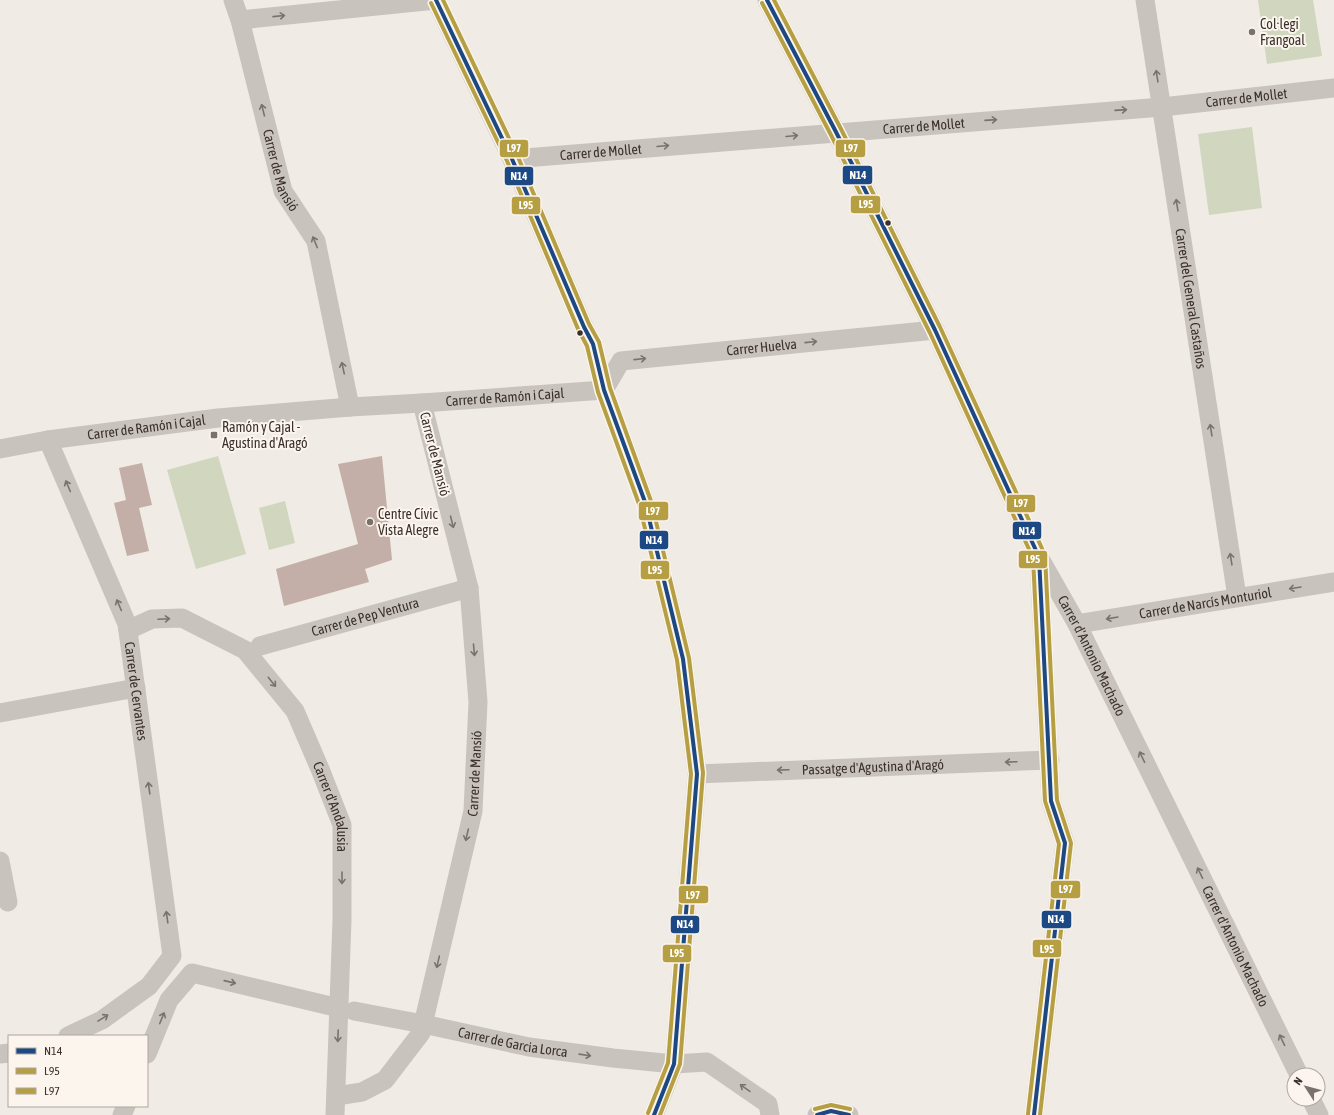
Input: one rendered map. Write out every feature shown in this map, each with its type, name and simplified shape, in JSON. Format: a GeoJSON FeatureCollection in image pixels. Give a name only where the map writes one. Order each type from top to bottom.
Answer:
{"type":"FeatureCollection","features":[{"type":"Feature","properties":{"kind":"street","name":"Carrer de Mansió"},"geometry":{"type":"LineString","coordinates":[[233,0],[240,20],[283,191],[316,241],[350,407]]}},
{"type":"Feature","properties":{"kind":"street"},"geometry":{"type":"LineString","coordinates":[[240,20],[436,0],[512,159],[593,344],[604,390],[645,502],[683,659],[697,774],[674,1064],[654,1115]]}},
{"type":"Feature","properties":{"kind":"street","name":"Carrer d'Antonio Machado"},"geometry":{"type":"LineString","coordinates":[[767,0],[836,132],[935,330],[1039,557],[1077,624],[1295,1067]]}},
{"type":"Feature","properties":{"kind":"street","name":"Carrer del General Castaños"},"geometry":{"type":"LineString","coordinates":[[1145,0],[1237,597]]}},
{"type":"Feature","properties":{"kind":"street","name":"Carrer de Mollet"},"geometry":{"type":"LineString","coordinates":[[512,159],[1162,106],[1334,88]]}},
{"type":"Feature","properties":{"kind":"street","name":"Carrer Huelva"},"geometry":{"type":"LineString","coordinates":[[604,390],[620,361],[935,330]]}},
{"type":"Feature","properties":{"kind":"street","name":"Carrer de Ramón i Cajal"},"geometry":{"type":"LineString","coordinates":[[0,449],[48,440],[218,418],[350,407],[604,390]]}},
{"type":"Feature","properties":{"kind":"street","name":"Carrer de Mansió"},"geometry":{"type":"LineString","coordinates":[[336,1096],[362,1092],[385,1080],[421,1033],[472,811],[478,702],[469,588],[422,403]]}},
{"type":"Feature","properties":{"kind":"street","name":"Carrer de Cervantes"},"geometry":{"type":"LineString","coordinates":[[48,440],[127,624],[172,956],[149,986],[102,1020],[70,1035]]}},
{"type":"Feature","properties":{"kind":"street"},"geometry":{"type":"LineString","coordinates":[[1034,1115],[1065,844],[1051,801],[1039,557]]}},
{"type":"Feature","properties":{"kind":"street","name":"Carrer de Narcís Monturiol"},"geometry":{"type":"LineString","coordinates":[[1077,624],[1334,582]]}},
{"type":"Feature","properties":{"kind":"street","name":"Carrer de Pep Ventura"},"geometry":{"type":"LineString","coordinates":[[260,646],[469,588]]}},
{"type":"Feature","properties":{"kind":"street","name":"Carrer d'Andalusia"},"geometry":{"type":"LineString","coordinates":[[128,630],[152,619],[182,618],[246,650],[295,711],[320,769],[342,825],[342,920],[346,1010],[335,1115]]}},
{"type":"Feature","properties":{"kind":"street"},"geometry":{"type":"LineString","coordinates":[[0,713],[136,688]]}},
{"type":"Feature","properties":{"kind":"street","name":"Passatge d'Agustina d'Aragó"},"geometry":{"type":"LineString","coordinates":[[697,774],[1050,760]]}},
{"type":"Feature","properties":{"kind":"street"},"geometry":{"type":"LineString","coordinates":[[0,861],[8,902]]}},
{"type":"Feature","properties":{"kind":"street","name":"Carrer de Garcia Lorca"},"geometry":{"type":"LineString","coordinates":[[148,1052],[169,1000],[192,973],[346,1010],[423,1024],[529,1047],[674,1064],[708,1062],[768,1104],[770,1115]]}},
{"type":"Feature","properties":{"kind":"street"},"geometry":{"type":"LineString","coordinates":[[817,1115],[831,1111],[849,1115]]}},
{"type":"Feature","properties":{"kind":"green space"},"geometry":{"type":"Polygon","coordinates":[[[1258,0],[1313,0],[1322,56],[1267,64],[1258,0]]]}},
{"type":"Feature","properties":{"kind":"green space"},"geometry":{"type":"Polygon","coordinates":[[[1252,127],[1262,208],[1209,215],[1198,134],[1252,127]]]}},
{"type":"Feature","properties":{"kind":"green space"},"geometry":{"type":"Polygon","coordinates":[[[218,456],[246,554],[196,569],[167,470],[218,456]]]}},
{"type":"Feature","properties":{"kind":"green space"},"geometry":{"type":"Polygon","coordinates":[[[285,501],[295,543],[269,550],[259,508],[285,501]]]}},
{"type":"Feature","properties":{"kind":"building","name":"Centre Cívic Vista Alegre"},"geometry":{"type":"Polygon","coordinates":[[[382,456],[392,560],[365,569],[369,582],[284,606],[276,569],[358,544],[338,464],[382,456]]]}},
{"type":"Feature","properties":{"kind":"building"},"geometry":{"type":"Polygon","coordinates":[[[142,463],[152,505],[139,508],[149,551],[127,556],[114,503],[126,500],[119,468],[142,463]]]}},
{"type":"Feature","properties":{"kind":"transit line","name":"N14"},"geometry":{"type":"LineString","coordinates":[[436,0],[512,159],[584,327],[593,344],[604,390],[645,502],[683,659],[697,774],[674,1064],[654,1115]]}},
{"type":"Feature","properties":{"kind":"transit line","name":"L97"},"geometry":{"type":"LineString","coordinates":[[443,0],[518,157],[589,324],[599,342],[610,388],[651,501],[689,658],[703,773],[680,1064],[660,1115]]}},
{"type":"Feature","properties":{"kind":"transit line","name":"N14"},"geometry":{"type":"LineString","coordinates":[[767,0],[836,132],[935,330],[1039,557],[1051,801],[1065,843],[1034,1115]]}},
{"type":"Feature","properties":{"kind":"transit line","name":"L97"},"geometry":{"type":"LineString","coordinates":[[774,0],[841,129],[940,327],[1045,555],[1057,800],[1071,843],[1040,1115]]}},
{"type":"Feature","properties":{"kind":"transit line","name":"L95"},"geometry":{"type":"LineString","coordinates":[[431,3],[507,161],[578,329],[587,346],[598,392],[639,504],[677,660],[691,774],[668,1063],[648,1113]]}},
{"type":"Feature","properties":{"kind":"transit line","name":"L95"},"geometry":{"type":"LineString","coordinates":[[762,3],[831,135],[930,333],[1033,558],[1045,801],[1059,844],[1028,1114]]}},
{"type":"Feature","properties":{"kind":"transit line","name":"L97"},"geometry":{"type":"LineString","coordinates":[[815,1109],[831,1105],[850,1109]]}},
{"type":"Feature","properties":{"kind":"transit line","name":"N14"},"geometry":{"type":"LineString","coordinates":[[817,1115],[831,1111],[849,1115]]}},
{"type":"Feature","properties":{"kind":"place","name":"Col·legi Frangoal"},"geometry":{"type":"Point","coordinates":[1252,32]}},
{"type":"Feature","properties":{"kind":"place","name":"Ramón y Cajal - Agustina d'Aragó"},"geometry":{"type":"Point","coordinates":[214,435]}},
{"type":"Feature","properties":{"kind":"place","name":"Centre Cívic Vista Alegre"},"geometry":{"type":"Point","coordinates":[370,522]}}]}
